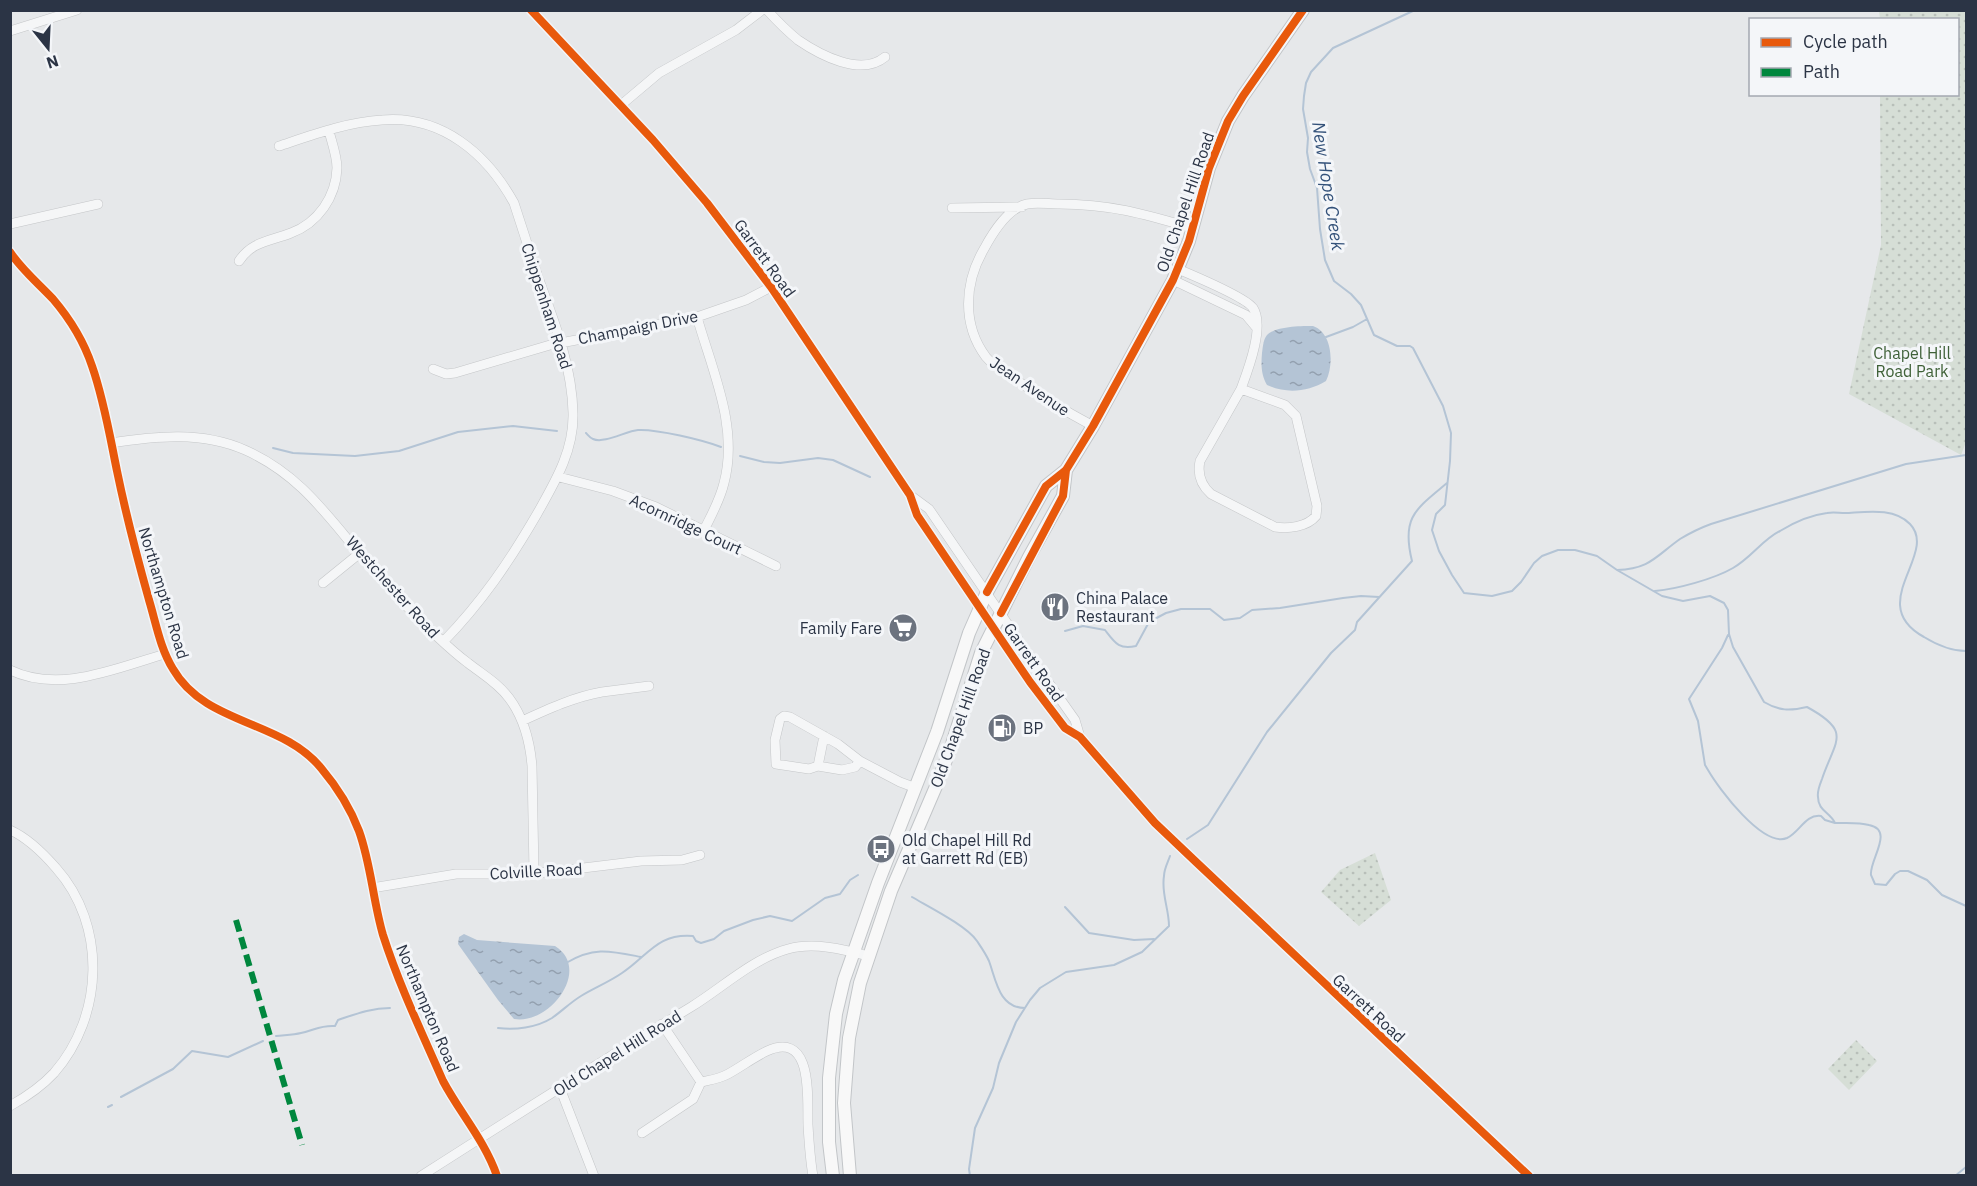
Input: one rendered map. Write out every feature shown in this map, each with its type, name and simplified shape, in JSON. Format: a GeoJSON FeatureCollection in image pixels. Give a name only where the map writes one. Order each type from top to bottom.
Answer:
{"type":"FeatureCollection","features":[{"type":"Feature","properties":{"kind":"main road","name":"Old Chapel Hill Road"},"geometry":{"type":"LineString","coordinates":[[854,952],[878,883],[937,732],[959,661],[987,592],[1046,486],[1066,470],[1093,426],[1176,274],[1209,168],[1228,121],[1303,10]]}},
{"type":"Feature","properties":{"kind":"main road","name":"Old Chapel Hill Road"},"geometry":{"type":"LineString","coordinates":[[868,956],[891,891],[952,744],[981,653],[1063,496],[1066,470]]}},
{"type":"Feature","properties":{"kind":"main road"},"geometry":{"type":"LineString","coordinates":[[833,1176],[828,1112],[832,1045],[836,1014],[854,952]]}},
{"type":"Feature","properties":{"kind":"main road"},"geometry":{"type":"LineString","coordinates":[[850,1176],[844,1109],[846,1061],[858,989],[868,956]]}},
{"type":"Feature","properties":{"kind":"street"},"geometry":{"type":"LineString","coordinates":[[10,31],[77,10]]}},
{"type":"Feature","properties":{"kind":"street","name":"Garrett Road"},"geometry":{"type":"LineString","coordinates":[[531,10],[621,105],[707,202],[771,287],[910,495],[917,515],[994,629],[1065,728],[1080,737],[1178,845],[1529,1176]]}},
{"type":"Feature","properties":{"kind":"street"},"geometry":{"type":"LineString","coordinates":[[621,105],[659,73],[736,30],[762,10]]}},
{"type":"Feature","properties":{"kind":"street"},"geometry":{"type":"LineString","coordinates":[[767,10],[798,40],[828,56],[844,62],[868,65],[885,57]]}},
{"type":"Feature","properties":{"kind":"street","name":"Chippenham Road"},"geometry":{"type":"LineString","coordinates":[[279,146],[365,122],[384,120],[405,120],[449,134],[469,146],[498,177],[514,203],[561,343],[569,379],[573,414],[568,450],[559,477],[523,540],[488,592],[443,642]]}},
{"type":"Feature","properties":{"kind":"street"},"geometry":{"type":"LineString","coordinates":[[239,261],[253,246],[305,227],[319,216],[329,199],[337,169],[329,131]]}},
{"type":"Feature","properties":{"kind":"street"},"geometry":{"type":"LineString","coordinates":[[10,224],[98,204]]}},
{"type":"Feature","properties":{"kind":"street"},"geometry":{"type":"LineString","coordinates":[[952,208],[1022,207],[1025,204],[1090,204],[1141,213],[1192,228]]}},
{"type":"Feature","properties":{"kind":"street","name":"Jean Avenue"},"geometry":{"type":"LineString","coordinates":[[1022,207],[1008,215],[988,242],[976,264],[969,289],[969,315],[973,333],[991,362],[1045,399],[1093,426]]}},
{"type":"Feature","properties":{"kind":"street","name":"Northampton Road"},"geometry":{"type":"LineString","coordinates":[[10,252],[53,299],[79,336],[93,369],[132,539],[165,654],[179,679],[195,695],[219,710],[281,737],[308,754],[337,787],[351,812],[360,836],[377,912],[390,956],[453,1099],[479,1139],[497,1176]]}},
{"type":"Feature","properties":{"kind":"street"},"geometry":{"type":"LineString","coordinates":[[1176,274],[1246,315],[1256,328],[1255,343],[1241,389],[1200,461],[1198,472],[1203,485],[1211,494],[1275,527],[1286,528],[1306,524],[1316,516],[1317,506],[1296,416],[1285,405],[1241,389]]}},
{"type":"Feature","properties":{"kind":"street","name":"Champaign Drive"},"geometry":{"type":"LineString","coordinates":[[433,369],[446,374],[455,373],[561,343],[697,317],[746,300],[771,287]]}},
{"type":"Feature","properties":{"kind":"street"},"geometry":{"type":"LineString","coordinates":[[697,317],[725,413],[729,444],[724,483],[704,530]]}},
{"type":"Feature","properties":{"kind":"street","name":"Westchester Road"},"geometry":{"type":"LineString","coordinates":[[111,443],[157,436],[180,436],[222,443],[247,451],[269,463],[297,482],[318,502],[402,601],[443,642],[499,686],[514,706],[531,750],[534,872]]}},
{"type":"Feature","properties":{"kind":"street","name":"Acornridge Court"},"geometry":{"type":"LineString","coordinates":[[559,477],[632,498],[704,530],[776,566]]}},
{"type":"Feature","properties":{"kind":"street","name":"Garrett Road"},"geometry":{"type":"LineString","coordinates":[[910,495],[929,509],[1075,720],[1080,737]]}},
{"type":"Feature","properties":{"kind":"street"},"geometry":{"type":"LineString","coordinates":[[323,583],[360,553]]}},
{"type":"Feature","properties":{"kind":"street"},"geometry":{"type":"LineString","coordinates":[[10,670],[42,680],[64,681],[165,654]]}},
{"type":"Feature","properties":{"kind":"street"},"geometry":{"type":"LineString","coordinates":[[522,722],[562,703],[602,692],[650,686]]}},
{"type":"Feature","properties":{"kind":"street"},"geometry":{"type":"LineString","coordinates":[[860,761],[851,769],[842,770],[818,766],[810,769],[776,764],[776,730],[780,718],[790,717],[850,752],[860,761],[893,779],[916,788]]}},
{"type":"Feature","properties":{"kind":"street"},"geometry":{"type":"LineString","coordinates":[[818,766],[824,736]]}},
{"type":"Feature","properties":{"kind":"street"},"geometry":{"type":"LineString","coordinates":[[10,830],[38,849],[59,871],[75,894],[89,931],[93,971],[91,996],[85,1020],[70,1052],[53,1074],[24,1098],[10,1106]]}},
{"type":"Feature","properties":{"kind":"street","name":"Colville Road"},"geometry":{"type":"LineString","coordinates":[[372,888],[456,874],[586,868],[641,861],[682,860],[700,855]]}},
{"type":"Feature","properties":{"kind":"street","name":"Old Chapel Hill Road"},"geometry":{"type":"LineString","coordinates":[[421,1176],[693,1006],[760,961],[794,947],[812,946],[868,956]]}},
{"type":"Feature","properties":{"kind":"street"},"geometry":{"type":"LineString","coordinates":[[662,1024],[701,1082]]}},
{"type":"Feature","properties":{"kind":"street"},"geometry":{"type":"LineString","coordinates":[[642,1133],[693,1099],[701,1082],[727,1075],[773,1049],[789,1047],[796,1052],[806,1070],[813,1176]]}},
{"type":"Feature","properties":{"kind":"street"},"geometry":{"type":"LineString","coordinates":[[560,1088],[594,1176]]}},
{"type":"Feature","properties":{"kind":"green space","name":"Chapel Hill Road Park"},"geometry":{"type":"Polygon","coordinates":[[[1879,11],[1966,11],[1966,442],[1961,455],[1849,394],[1881,245],[1880,96],[1959,96],[1959,18],[1880,18],[1879,11]]]}},
{"type":"Feature","properties":{"kind":"green space"},"geometry":{"type":"Polygon","coordinates":[[[1375,853],[1391,900],[1359,926],[1321,892],[1340,870],[1375,853]]]}},
{"type":"Feature","properties":{"kind":"green space"},"geometry":{"type":"Polygon","coordinates":[[[1856,1040],[1877,1061],[1849,1090],[1828,1069],[1856,1040]]]}},
{"type":"Feature","properties":{"kind":"water"},"geometry":{"type":"Polygon","coordinates":[[[1313,326],[1325,335],[1330,350],[1330,367],[1326,381],[1312,388],[1289,391],[1267,385],[1262,361],[1263,344],[1267,335],[1283,328],[1313,326]]]}},
{"type":"Feature","properties":{"kind":"water"},"geometry":{"type":"Polygon","coordinates":[[[464,934],[477,940],[555,946],[565,956],[569,968],[568,981],[562,993],[553,1005],[541,1013],[528,1019],[514,1019],[458,944],[459,937],[464,934]]]}},
{"type":"Feature","properties":{"kind":"waterway","name":"New Hope Creek"},"geometry":{"type":"LineString","coordinates":[[1415,10],[1333,48],[1311,72],[1306,83],[1303,109],[1310,169],[1317,188],[1325,260],[1334,281],[1361,305],[1374,335],[1397,346],[1413,348],[1443,406],[1451,433],[1450,461],[1445,505],[1436,514],[1432,530],[1439,551],[1452,575],[1464,593],[1492,596],[1512,591],[1542,556],[1558,550],[1575,550],[1597,556],[1662,596],[1683,601],[1710,596],[1724,603],[1728,610],[1729,634],[1733,647],[1764,702],[1785,709],[1807,707],[1831,723],[1835,730],[1837,738],[1819,788],[1819,802],[1835,823],[1865,824],[1876,828],[1880,833],[1881,839],[1871,869],[1875,884],[1886,885],[1895,874],[1908,871],[1927,880],[1942,895],[1966,906]]}},
{"type":"Feature","properties":{"kind":"waterway"},"geometry":{"type":"LineString","coordinates":[[1326,337],[1367,319]]}},
{"type":"Feature","properties":{"kind":"waterway"},"geometry":{"type":"LineString","coordinates":[[273,448],[293,453],[355,456],[399,451],[458,432],[513,426],[557,431]]}},
{"type":"Feature","properties":{"kind":"waterway"},"geometry":{"type":"LineString","coordinates":[[586,433],[593,439],[603,440],[638,430],[656,431],[721,447]]}},
{"type":"Feature","properties":{"kind":"waterway"},"geometry":{"type":"LineString","coordinates":[[1617,570],[1645,564],[1680,539],[1711,524],[1906,464],[1966,455]]}},
{"type":"Feature","properties":{"kind":"waterway"},"geometry":{"type":"LineString","coordinates":[[740,456],[780,463],[818,458],[833,460],[870,477]]}},
{"type":"Feature","properties":{"kind":"waterway"},"geometry":{"type":"LineString","coordinates":[[1187,839],[1208,825],[1267,732],[1331,653],[1355,630],[1357,622],[1412,561],[1408,534],[1414,515],[1447,483]]}},
{"type":"Feature","properties":{"kind":"waterway"},"geometry":{"type":"LineString","coordinates":[[1655,591],[1695,583],[1725,572],[1739,564],[1774,535],[1809,517],[1832,513],[1888,513],[1910,524],[1916,536],[1916,550],[1901,595],[1901,610],[1907,624],[1939,645],[1966,651]]}},
{"type":"Feature","properties":{"kind":"waterway"},"geometry":{"type":"LineString","coordinates":[[1065,631],[1083,626],[1105,630],[1118,644],[1130,647],[1136,646],[1149,622],[1166,613],[1181,609],[1210,609],[1224,620],[1240,618],[1252,610],[1361,596],[1379,597]]}},
{"type":"Feature","properties":{"kind":"waterway"},"geometry":{"type":"LineString","coordinates":[[1728,635],[1689,699],[1698,721],[1705,765],[1743,815],[1754,826],[1777,839],[1792,835],[1807,820],[1815,816],[1821,816],[1835,823]]}},
{"type":"Feature","properties":{"kind":"waterway"},"geometry":{"type":"LineString","coordinates":[[970,1176],[975,1128],[993,1088],[999,1063],[1016,1022],[1040,988],[1066,972],[1114,965],[1142,952],[1169,926],[1163,882],[1170,856]]}},
{"type":"Feature","properties":{"kind":"waterway"},"geometry":{"type":"LineString","coordinates":[[498,1028],[525,1028],[552,1018],[581,996],[622,973],[654,947],[670,938],[693,936],[701,943],[753,920],[770,916],[792,921],[825,898],[840,894],[850,880],[858,875]]}},
{"type":"Feature","properties":{"kind":"waterway"},"geometry":{"type":"LineString","coordinates":[[912,897],[947,917],[972,935],[988,958],[1004,998],[1016,1007],[1025,1008]]}},
{"type":"Feature","properties":{"kind":"waterway"},"geometry":{"type":"LineString","coordinates":[[1065,907],[1089,933],[1134,940],[1154,939]]}},
{"type":"Feature","properties":{"kind":"waterway"},"geometry":{"type":"LineString","coordinates":[[566,963],[585,954],[603,951],[641,957]]}},
{"type":"Feature","properties":{"kind":"waterway"},"geometry":{"type":"LineString","coordinates":[[276,1036],[335,1026],[338,1020],[370,1010],[390,1008]]}},
{"type":"Feature","properties":{"kind":"waterway"},"geometry":{"type":"LineString","coordinates":[[121,1097],[173,1069],[192,1051],[228,1057],[263,1041]]}},
{"type":"Feature","properties":{"kind":"waterway"},"geometry":{"type":"LineString","coordinates":[[108,1107],[112,1105]]}},
{"type":"Feature","properties":{"kind":"waterway"},"geometry":{"type":"LineString","coordinates":[[1955,1176],[1966,1167]]}},
{"type":"Feature","properties":{"kind":"marked path"},"geometry":{"type":"LineString","coordinates":[[236,920],[302,1145]]}},
{"type":"Feature","properties":{"kind":"cycle path"},"geometry":{"type":"LineString","coordinates":[[531,10],[653,140],[707,203],[771,287],[910,495],[917,515],[1030,682],[1065,728],[1080,737],[1155,823],[1529,1176]]}},
{"type":"Feature","properties":{"kind":"cycle path"},"geometry":{"type":"LineString","coordinates":[[987,592],[1046,486],[1066,470],[1093,426],[1173,280],[1189,241],[1209,168],[1228,121],[1303,10]]}},
{"type":"Feature","properties":{"kind":"cycle path"},"geometry":{"type":"LineString","coordinates":[[10,252],[53,299],[76,331],[89,357],[103,405],[136,552],[159,635],[173,669],[187,687],[204,701],[286,740],[305,752],[321,768],[343,798],[363,844],[383,935],[403,991],[443,1081],[486,1151],[497,1176]]}},
{"type":"Feature","properties":{"kind":"cycle path"},"geometry":{"type":"LineString","coordinates":[[1001,613],[1063,496],[1066,470]]}},
{"type":"Feature","properties":{"kind":"place","name":"China Palace Restaurant"},"geometry":{"type":"Point","coordinates":[1055,607]}},
{"type":"Feature","properties":{"kind":"place","name":"Family Fare"},"geometry":{"type":"Point","coordinates":[903,628]}},
{"type":"Feature","properties":{"kind":"place","name":"BP"},"geometry":{"type":"Point","coordinates":[1002,728]}},
{"type":"Feature","properties":{"kind":"place","name":"Old Chapel Hill Rd at Garrett Rd (EB)"},"geometry":{"type":"Point","coordinates":[881,849]}}]}
